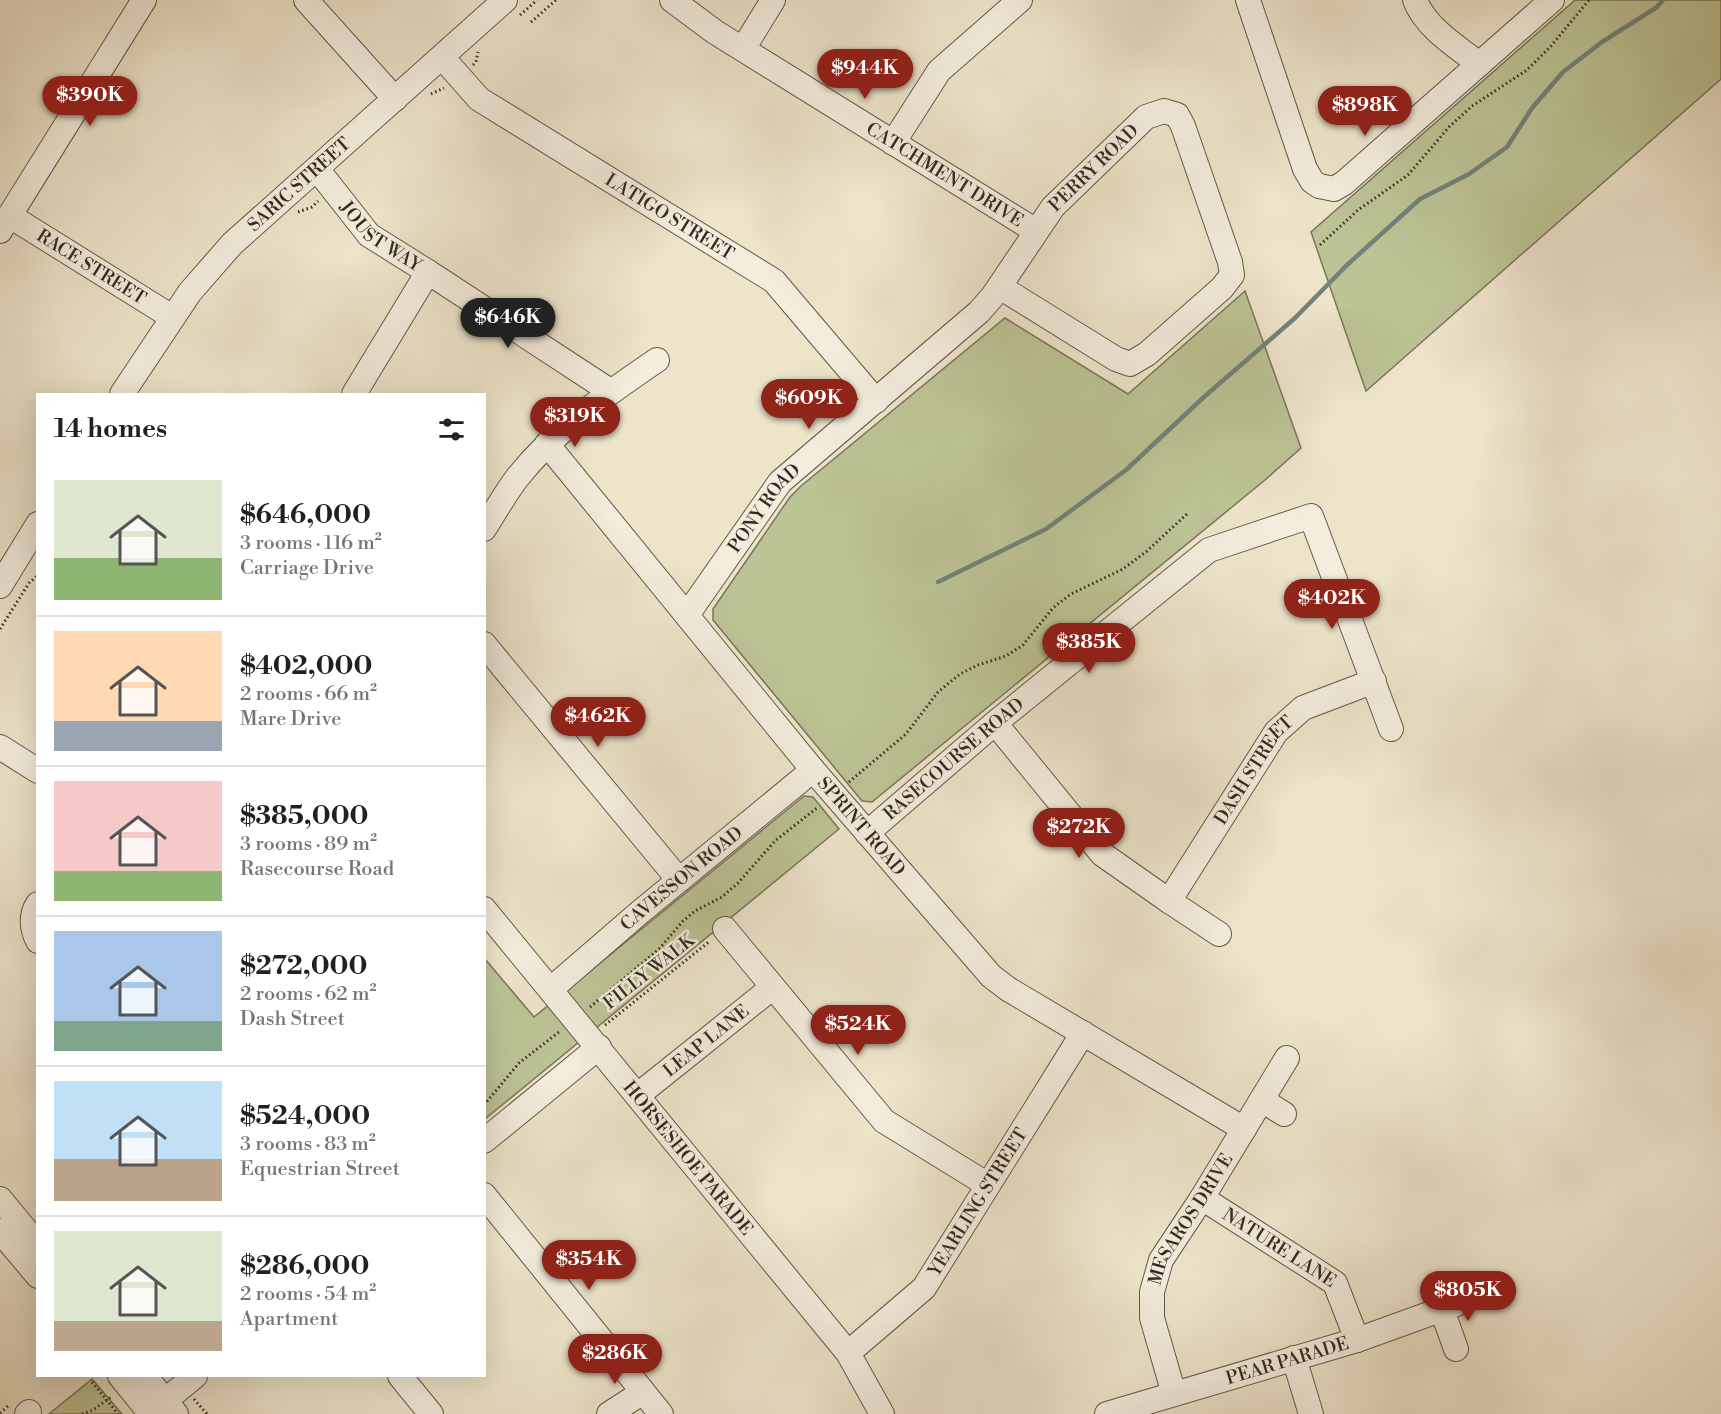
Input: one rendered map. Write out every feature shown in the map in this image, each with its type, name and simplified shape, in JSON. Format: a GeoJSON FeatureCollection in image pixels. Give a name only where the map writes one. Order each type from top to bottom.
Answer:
{"type":"FeatureCollection","features":[{"type":"Feature","properties":{"kind":"street"},"geometry":{"type":"LineString","coordinates":[[5,224],[144,0]]}},
{"type":"Feature","properties":{"kind":"street"},"geometry":{"type":"LineString","coordinates":[[306,0],[395,99]]}},
{"type":"Feature","properties":{"kind":"street","name":"SARIC STREET"},"geometry":{"type":"LineString","coordinates":[[123,393],[190,292],[232,244],[505,0]]}},
{"type":"Feature","properties":{"kind":"street","name":"CATCHMENT DRIVE"},"geometry":{"type":"LineString","coordinates":[[672,0],[743,50],[1036,231]]}},
{"type":"Feature","properties":{"kind":"street"},"geometry":{"type":"LineString","coordinates":[[743,50],[774,0]]}},
{"type":"Feature","properties":{"kind":"street"},"geometry":{"type":"LineString","coordinates":[[893,142],[939,71],[1020,0]]}},
{"type":"Feature","properties":{"kind":"street"},"geometry":{"type":"LineString","coordinates":[[1248,0],[1302,163],[1312,181],[1328,189],[1334,189],[1344,183],[1552,0]]}},
{"type":"Feature","properties":{"kind":"street"},"geometry":{"type":"LineString","coordinates":[[1415,0],[1420,13],[1444,37],[1479,64]]}},
{"type":"Feature","properties":{"kind":"street","name":"LATIGO STREET"},"geometry":{"type":"LineString","coordinates":[[442,57],[479,99],[774,281],[876,401]]}},
{"type":"Feature","properties":{"kind":"street","name":"PERRY ROAD"},"geometry":{"type":"LineString","coordinates":[[1164,111],[1177,115],[1183,126],[1230,262],[1232,275],[1222,288],[1147,354],[1130,364],[1116,359],[997,291],[1036,231],[1053,207],[1146,117],[1164,111]]}},
{"type":"Feature","properties":{"kind":"street","name":"JOUST WAY"},"geometry":{"type":"LineString","coordinates":[[317,169],[369,236],[428,272],[355,393]]}},
{"type":"Feature","properties":{"kind":"street","name":"RACE STREET"},"geometry":{"type":"LineString","coordinates":[[5,224],[172,317]]}},
{"type":"Feature","properties":{"kind":"street"},"geometry":{"type":"LineString","coordinates":[[428,272],[610,391]]}},
{"type":"Feature","properties":{"kind":"street","name":"PONY ROAD"},"geometry":{"type":"LineString","coordinates":[[687,615],[780,482],[980,312],[997,291]]}},
{"type":"Feature","properties":{"kind":"street"},"geometry":{"type":"LineString","coordinates":[[486,526],[516,479],[547,444],[610,391],[657,360]]}},
{"type":"Feature","properties":{"kind":"street","name":"SPRINT ROAD"},"geometry":{"type":"LineString","coordinates":[[547,444],[813,770],[991,976],[1008,989],[1244,1129]]}},
{"type":"Feature","properties":{"kind":"street","name":"RASECOURSE ROAD"},"geometry":{"type":"LineString","coordinates":[[867,833],[995,723],[1209,550],[1311,516],[1374,681]]}},
{"type":"Feature","properties":{"kind":"street"},"geometry":{"type":"LineString","coordinates":[[0,586],[34,538]]}},
{"type":"Feature","properties":{"kind":"street"},"geometry":{"type":"LineString","coordinates":[[486,646],[679,880]]}},
{"type":"Feature","properties":{"kind":"street"},"geometry":{"type":"LineString","coordinates":[[1374,681],[1391,729]]}},
{"type":"Feature","properties":{"kind":"street","name":"DASH STREET"},"geometry":{"type":"LineString","coordinates":[[1169,901],[1276,732],[1303,708],[1374,681]]}},
{"type":"Feature","properties":{"kind":"street"},"geometry":{"type":"LineString","coordinates":[[995,723],[1102,854],[1219,934]]}},
{"type":"Feature","properties":{"kind":"street"},"geometry":{"type":"LineString","coordinates":[[0,747],[36,770]]}},
{"type":"Feature","properties":{"kind":"street","name":"CAVESSON ROAD"},"geometry":{"type":"LineString","coordinates":[[551,989],[813,770]]}},
{"type":"Feature","properties":{"kind":"street"},"geometry":{"type":"LineString","coordinates":[[36,907],[33,932],[36,937]]}},
{"type":"Feature","properties":{"kind":"street","name":"HORSESHOE PARADE"},"geometry":{"type":"LineString","coordinates":[[486,911],[848,1353],[882,1414]]}},
{"type":"Feature","properties":{"kind":"street"},"geometry":{"type":"LineString","coordinates":[[725,929],[884,1121],[988,1185]]}},
{"type":"Feature","properties":{"kind":"street","name":"LEAP LANE"},"geometry":{"type":"LineString","coordinates":[[638,1095],[773,987]]}},
{"type":"Feature","properties":{"kind":"street","name":"YEARLING STREET"},"geometry":{"type":"LineString","coordinates":[[848,1353],[924,1288],[1083,1033]]}},
{"type":"Feature","properties":{"kind":"street"},"geometry":{"type":"LineString","coordinates":[[486,1139],[595,1042]]}},
{"type":"Feature","properties":{"kind":"street","name":"MESAROS DRIVE"},"geometry":{"type":"LineString","coordinates":[[1174,1394],[1152,1318],[1152,1292],[1161,1260],[1202,1198],[1287,1058]]}},
{"type":"Feature","properties":{"kind":"street"},"geometry":{"type":"LineString","coordinates":[[1262,1100],[1284,1114]]}},
{"type":"Feature","properties":{"kind":"street"},"geometry":{"type":"LineString","coordinates":[[486,1197],[661,1414]]}},
{"type":"Feature","properties":{"kind":"street","name":"NATURE LANE"},"geometry":{"type":"LineString","coordinates":[[1202,1198],[1335,1282],[1357,1340]]}},
{"type":"Feature","properties":{"kind":"street"},"geometry":{"type":"LineString","coordinates":[[0,1199],[36,1243]]}},
{"type":"Feature","properties":{"kind":"street"},"geometry":{"type":"LineString","coordinates":[[0,1231],[36,1274]]}},
{"type":"Feature","properties":{"kind":"street","name":"PEAR PARADE"},"geometry":{"type":"LineString","coordinates":[[1120,1412],[1357,1340],[1465,1301]]}},
{"type":"Feature","properties":{"kind":"street"},"geometry":{"type":"LineString","coordinates":[[1442,1310],[1456,1349]]}},
{"type":"Feature","properties":{"kind":"street"},"geometry":{"type":"LineString","coordinates":[[1294,1358],[1311,1414]]}},
{"type":"Feature","properties":{"kind":"street"},"geometry":{"type":"LineString","coordinates":[[121,1377],[160,1410]]}},
{"type":"Feature","properties":{"kind":"street"},"geometry":{"type":"LineString","coordinates":[[145,1377],[160,1410]]}},
{"type":"Feature","properties":{"kind":"street"},"geometry":{"type":"LineString","coordinates":[[160,1410],[194,1377]]}},
{"type":"Feature","properties":{"kind":"street"},"geometry":{"type":"LineString","coordinates":[[401,1377],[431,1414]]}},
{"type":"Feature","properties":{"kind":"street"},"geometry":{"type":"LineString","coordinates":[[609,1414],[643,1392]]}},
{"type":"Feature","properties":{"kind":"path"},"geometry":{"type":"LineString","coordinates":[[531,22],[556,0]]}},
{"type":"Feature","properties":{"kind":"path"},"geometry":{"type":"LineString","coordinates":[[1320,245],[1358,210],[1408,175],[1449,127],[1472,106],[1527,70],[1551,46],[1589,0]]}},
{"type":"Feature","properties":{"kind":"path"},"geometry":{"type":"LineString","coordinates":[[0,628],[29,583],[36,577]]}},
{"type":"Feature","properties":{"kind":"path","name":"FILLY WALK"},"geometry":{"type":"LineString","coordinates":[[595,1042],[725,929]]}},
{"type":"Feature","properties":{"kind":"path"},"geometry":{"type":"LineString","coordinates":[[92,1382],[118,1414]]}},
{"type":"Feature","properties":{"kind":"green space"},"geometry":{"type":"Polygon","coordinates":[[[1575,0],[1721,0],[1721,79],[1366,391],[1311,232],[1575,0]]]}},
{"type":"Feature","properties":{"kind":"green space"},"geometry":{"type":"Polygon","coordinates":[[[1245,291],[1301,448],[872,802],[862,801],[713,620],[713,609],[790,497],[1005,318],[1128,394],[1245,291]]]}},
{"type":"Feature","properties":{"kind":"green space"},"geometry":{"type":"Polygon","coordinates":[[[804,796],[813,797],[839,829],[486,1118],[486,960],[534,1017],[804,796]]]}},
{"type":"Feature","properties":{"kind":"green space"},"geometry":{"type":"Polygon","coordinates":[[[92,1379],[122,1414],[49,1414],[92,1379]]]}},
{"type":"Feature","properties":{"kind":"waterway"},"geometry":{"type":"LineString","coordinates":[[938,582],[1046,529],[1126,470],[1205,396],[1295,318],[1347,265],[1420,199],[1469,174],[1507,147],[1532,108],[1563,72],[1602,42],[1657,7],[1663,0]]}}]}
